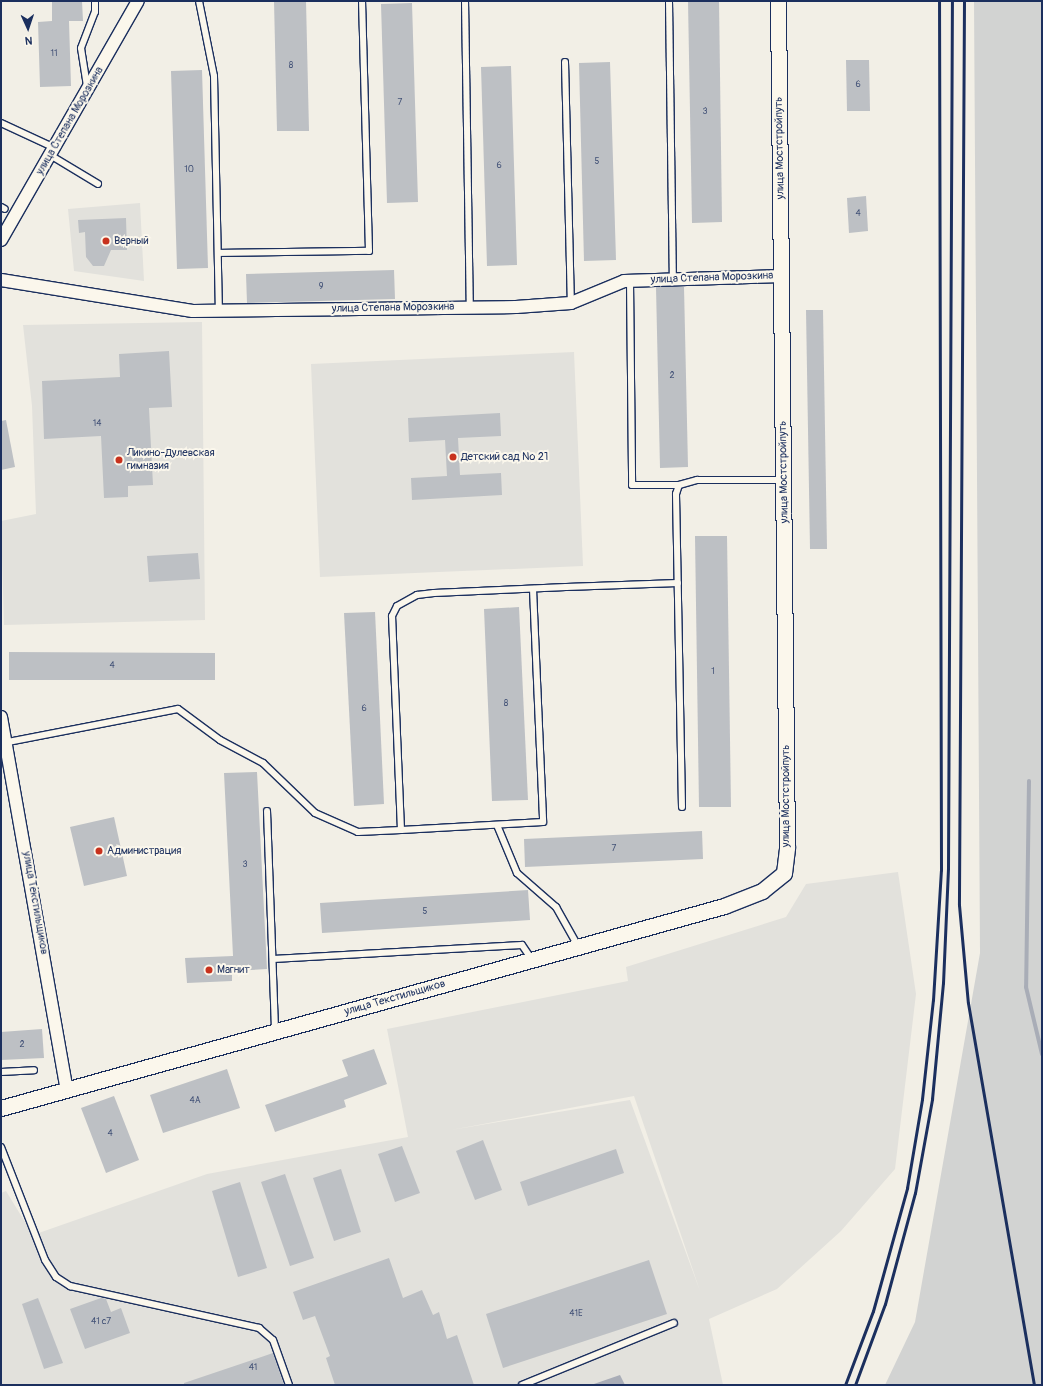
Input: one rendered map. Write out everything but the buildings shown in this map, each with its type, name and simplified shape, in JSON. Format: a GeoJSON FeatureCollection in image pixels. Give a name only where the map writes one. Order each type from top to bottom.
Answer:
{"type":"FeatureCollection","features":[{"type":"Feature","properties":{"kind":"street","name":"улица Степана Морозкина"},"geometry":{"type":"LineString","coordinates":[[1,240],[138,1]]}},
{"type":"Feature","properties":{"kind":"street","name":"улица Мостстройпуть"},"geometry":{"type":"LineString","coordinates":[[724,906],[762,891],[784,873],[787,847],[778,1]]}},
{"type":"Feature","properties":{"kind":"street","name":"улица Степана Морозкина"},"geometry":{"type":"LineString","coordinates":[[1,280],[193,311],[470,307],[570,303],[596,290],[630,281],[782,276]]}},
{"type":"Feature","properties":{"kind":"street","name":"улица Текстильщиков"},"geometry":{"type":"LineString","coordinates":[[1,720],[8,742],[66,1090]]}},
{"type":"Feature","properties":{"kind":"street","name":"улица Текстильщиков"},"geometry":{"type":"LineString","coordinates":[[1,1108],[724,906]]}},
{"type":"Feature","properties":{"kind":"lane"},"geometry":{"type":"LineString","coordinates":[[87,90],[81,48],[95,12],[95,1]]}},
{"type":"Feature","properties":{"kind":"lane"},"geometry":{"type":"LineString","coordinates":[[199,1],[214,76],[219,310]]}},
{"type":"Feature","properties":{"kind":"lane"},"geometry":{"type":"LineString","coordinates":[[218,253],[369,251],[362,1]]}},
{"type":"Feature","properties":{"kind":"lane"},"geometry":{"type":"LineString","coordinates":[[465,1],[470,307]]}},
{"type":"Feature","properties":{"kind":"lane"},"geometry":{"type":"LineString","coordinates":[[669,1],[674,280]]}},
{"type":"Feature","properties":{"kind":"lane"},"geometry":{"type":"LineString","coordinates":[[565,62],[570,303]]}},
{"type":"Feature","properties":{"kind":"lane"},"geometry":{"type":"LineString","coordinates":[[1,123],[52,151],[98,184]]}},
{"type":"Feature","properties":{"kind":"lane"},"geometry":{"type":"LineString","coordinates":[[630,281],[632,485],[679,485],[697,480],[784,480]]}},
{"type":"Feature","properties":{"kind":"lane"},"geometry":{"type":"LineString","coordinates":[[679,485],[676,494],[682,807]]}},
{"type":"Feature","properties":{"kind":"lane"},"geometry":{"type":"LineString","coordinates":[[401,830],[392,616],[397,606],[417,595],[678,582]]}},
{"type":"Feature","properties":{"kind":"lane"},"geometry":{"type":"LineString","coordinates":[[8,742],[178,709],[220,740],[263,763],[315,813],[358,832],[540,824],[544,818],[533,589]]}},
{"type":"Feature","properties":{"kind":"lane"},"geometry":{"type":"LineString","coordinates":[[267,811],[275,1032]]}},
{"type":"Feature","properties":{"kind":"lane"},"geometry":{"type":"LineString","coordinates":[[497,825],[517,873],[556,907],[578,946]]}},
{"type":"Feature","properties":{"kind":"lane"},"geometry":{"type":"LineString","coordinates":[[272,959],[522,944],[532,960]]}},
{"type":"Feature","properties":{"kind":"lane"},"geometry":{"type":"LineString","coordinates":[[1,1072],[34,1070]]}},
{"type":"Feature","properties":{"kind":"lane"},"geometry":{"type":"LineString","coordinates":[[1,1147],[45,1260],[56,1277],[70,1286],[259,1328],[273,1340],[289,1385]]}},
{"type":"Feature","properties":{"kind":"lane"},"geometry":{"type":"LineString","coordinates":[[522,1385],[674,1322]]}},
{"type":"Feature","properties":{"kind":"shaded area"},"geometry":{"type":"Polygon","coordinates":[[[974,1],[1042,1],[1042,1385],[885,1385],[915,1322],[980,953],[974,1]]]}},
{"type":"Feature","properties":{"kind":"shaded area"},"geometry":{"type":"Polygon","coordinates":[[[140,203],[144,281],[74,271],[68,209],[140,203]]]}},
{"type":"Feature","properties":{"kind":"shaded area","name":"Ликино-Дулевская гимназия"},"geometry":{"type":"Polygon","coordinates":[[[202,322],[205,620],[4,625],[1,521],[36,514],[32,406],[23,325],[202,322]]]}},
{"type":"Feature","properties":{"kind":"shaded area"},"geometry":{"type":"Polygon","coordinates":[[[574,352],[583,566],[320,577],[311,364],[574,352]]]}},
{"type":"Feature","properties":{"kind":"shaded area"},"geometry":{"type":"Polygon","coordinates":[[[898,872],[916,994],[895,1169],[841,1231],[777,1289],[709,1319],[723,1385],[1,1385],[1,1193],[6,1191],[33,1235],[207,1174],[408,1137],[387,1029],[628,981],[626,967],[786,917],[806,884],[898,872]],[[634,1096],[451,1130],[630,1100],[700,1291],[634,1096]]]}},
{"type":"Feature","properties":{"kind":"shaded area"},"geometry":{"type":"Polygon","coordinates":[[[620,1375],[625,1385],[591,1385],[620,1375]]]}},
{"type":"Feature","properties":{"kind":"waterway"},"geometry":{"type":"LineString","coordinates":[[1029,781],[1026,987],[1042,1054]]}},
{"type":"Feature","properties":{"kind":"railway"},"geometry":{"type":"LineString","coordinates":[[845,1385],[873,1311],[907,1188],[922,1099],[933,1000],[941,870],[939,1]]}},
{"type":"Feature","properties":{"kind":"railway"},"geometry":{"type":"LineString","coordinates":[[855,1385],[885,1304],[915,1193],[932,1099],[943,983],[948,868],[952,1]]}},
{"type":"Feature","properties":{"kind":"railway"},"geometry":{"type":"LineString","coordinates":[[964,1],[959,905],[968,1003],[1034,1385]]}},
{"type":"Feature","properties":{"kind":"place","name":"Верный"},"geometry":{"type":"Point","coordinates":[106,241]}},
{"type":"Feature","properties":{"kind":"place","name":"Детский сад № 21"},"geometry":{"type":"Point","coordinates":[453,457]}},
{"type":"Feature","properties":{"kind":"place","name":"Ликино-Дулевская гимназия"},"geometry":{"type":"Point","coordinates":[119,460]}},
{"type":"Feature","properties":{"kind":"place","name":"Администрация"},"geometry":{"type":"Point","coordinates":[99,851]}},
{"type":"Feature","properties":{"kind":"place","name":"Магнит"},"geometry":{"type":"Point","coordinates":[209,970]}}]}
